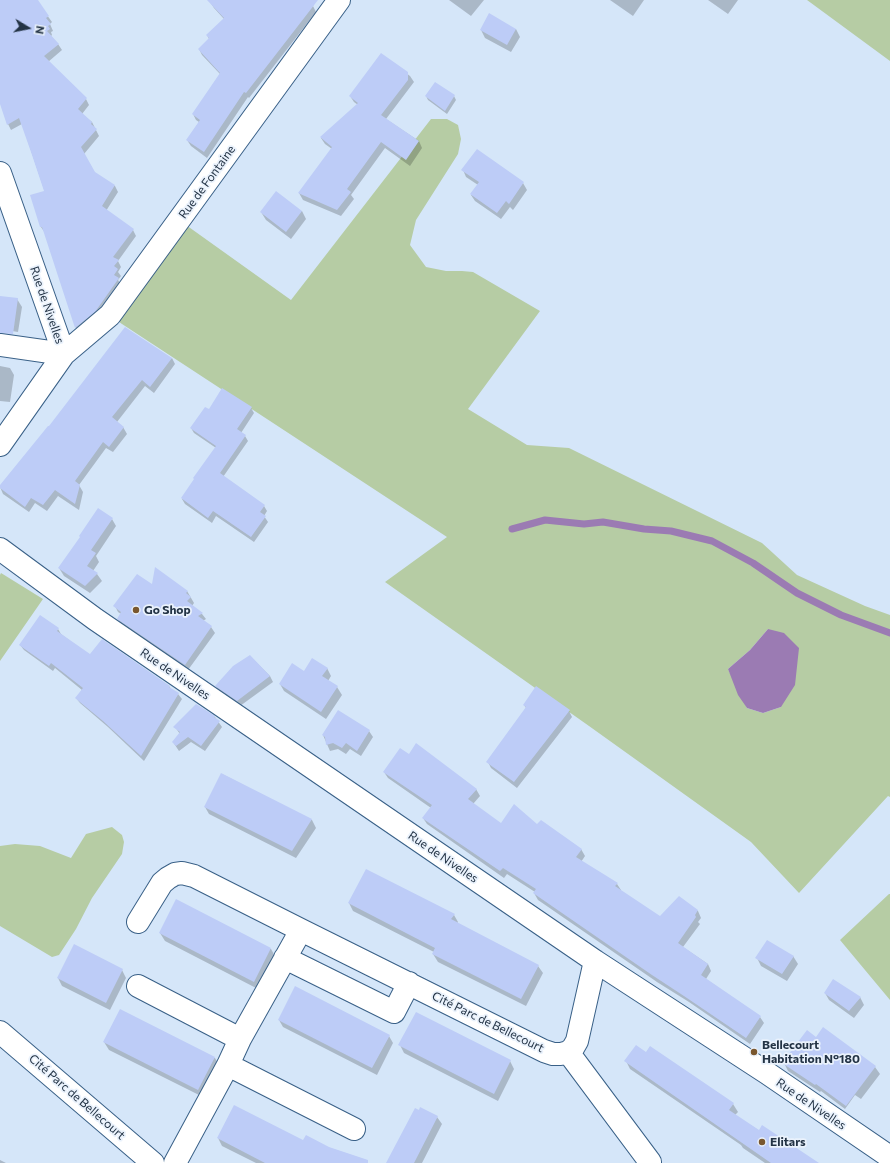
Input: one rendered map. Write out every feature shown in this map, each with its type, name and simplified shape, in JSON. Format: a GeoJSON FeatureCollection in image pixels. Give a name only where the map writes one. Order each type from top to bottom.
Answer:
{"type":"FeatureCollection","features":[{"type":"Feature","properties":{"kind":"street","name":"Rue de Fontaine"},"geometry":{"type":"LineString","coordinates":[[64,354],[110,315],[339,0]]}},
{"type":"Feature","properties":{"kind":"street","name":"Rue de Nivelles"},"geometry":{"type":"LineString","coordinates":[[0,173],[64,354],[0,445]]}},
{"type":"Feature","properties":{"kind":"street"},"geometry":{"type":"LineString","coordinates":[[0,345],[64,354]]}},
{"type":"Feature","properties":{"kind":"street","name":"Rue de Nivelles"},"geometry":{"type":"LineString","coordinates":[[0,549],[95,619],[596,961],[767,1073],[890,1157]]}},
{"type":"Feature","properties":{"kind":"street","name":"Cité Parc de Bellecourt"},"geometry":{"type":"LineString","coordinates":[[138,922],[162,883],[175,874],[182,873],[194,876],[544,1051],[553,1054],[568,1052]]}},
{"type":"Feature","properties":{"kind":"street"},"geometry":{"type":"LineString","coordinates":[[175,1163],[228,1065],[240,1039],[301,930]]}},
{"type":"Feature","properties":{"kind":"street"},"geometry":{"type":"LineString","coordinates":[[285,958],[394,1012],[409,983]]}},
{"type":"Feature","properties":{"kind":"street"},"geometry":{"type":"LineString","coordinates":[[596,961],[577,1041],[573,1048],[568,1052],[650,1162],[648,1163]]}},
{"type":"Feature","properties":{"kind":"street"},"geometry":{"type":"LineString","coordinates":[[138,986],[240,1039]]}},
{"type":"Feature","properties":{"kind":"street","name":"Cité Parc de Bellecourt"},"geometry":{"type":"LineString","coordinates":[[0,1032],[153,1163]]}},
{"type":"Feature","properties":{"kind":"street"},"geometry":{"type":"LineString","coordinates":[[228,1065],[354,1130]]}},
{"type":"Feature","properties":{"kind":"green space"},"geometry":{"type":"Polygon","coordinates":[[[807,0],[890,0],[890,61],[807,0]]]}},
{"type":"Feature","properties":{"kind":"green space"},"geometry":{"type":"Polygon","coordinates":[[[431,119],[447,119],[458,125],[461,139],[458,154],[416,220],[410,245],[426,267],[446,271],[473,272],[540,311],[468,409],[527,445],[569,448],[762,543],[797,575],[865,606],[890,615],[890,797],[888,796],[799,893],[751,842],[385,582],[447,537],[110,315],[179,220],[291,300],[431,119]],[[768,629],[750,650],[728,669],[747,708],[763,713],[781,707],[768,629]]]}},
{"type":"Feature","properties":{"kind":"green space"},"geometry":{"type":"Polygon","coordinates":[[[1,573],[43,599],[0,661],[0,575],[1,573]]]}},
{"type":"Feature","properties":{"kind":"green space"},"geometry":{"type":"Polygon","coordinates":[[[112,827],[122,835],[124,842],[122,854],[92,898],[76,929],[59,955],[52,957],[0,926],[0,846],[15,844],[40,846],[71,858],[86,834],[112,827]]]}},
{"type":"Feature","properties":{"kind":"green space"},"geometry":{"type":"Polygon","coordinates":[[[890,894],[890,1000],[840,940],[890,894]]]}},
{"type":"Feature","properties":{"kind":"shaded area"},"geometry":{"type":"Polygon","coordinates":[[[768,629],[784,633],[799,648],[795,685],[781,707],[763,713],[747,708],[738,695],[728,669],[750,650],[768,629]]]}},
{"type":"Feature","properties":{"kind":"building"},"geometry":{"type":"Polygon","coordinates":[[[0,0],[38,0],[49,16],[46,18],[51,24],[48,26],[50,29],[47,31],[59,44],[44,56],[87,98],[78,109],[97,129],[81,147],[95,172],[115,185],[102,206],[134,229],[113,257],[119,260],[114,266],[118,269],[114,275],[119,278],[95,312],[75,328],[30,195],[44,191],[31,152],[19,118],[7,125],[0,104],[0,0]]]}},
{"type":"Feature","properties":{"kind":"building"},"geometry":{"type":"Polygon","coordinates":[[[207,0],[318,0],[246,93],[244,92],[204,152],[186,140],[200,120],[192,114],[220,73],[198,49],[209,38],[206,35],[224,18],[207,0]]]}},
{"type":"Feature","properties":{"kind":"building"},"geometry":{"type":"Polygon","coordinates":[[[489,13],[516,29],[507,45],[480,30],[489,13]]]}},
{"type":"Feature","properties":{"kind":"building"},"geometry":{"type":"Polygon","coordinates":[[[381,53],[408,72],[408,80],[381,115],[419,141],[406,160],[381,142],[347,189],[351,192],[337,210],[298,193],[332,147],[320,137],[358,103],[349,96],[381,53]]]}},
{"type":"Feature","properties":{"kind":"building"},"geometry":{"type":"Polygon","coordinates":[[[435,82],[455,95],[445,111],[425,96],[435,82]]]}},
{"type":"Feature","properties":{"kind":"building"},"geometry":{"type":"Polygon","coordinates":[[[477,149],[524,182],[509,204],[506,201],[497,213],[470,194],[479,182],[461,170],[477,149]]]}},
{"type":"Feature","properties":{"kind":"building"},"geometry":{"type":"Polygon","coordinates":[[[276,191],[302,211],[286,232],[260,212],[276,191]]]}},
{"type":"Feature","properties":{"kind":"building"},"geometry":{"type":"Polygon","coordinates":[[[0,296],[18,298],[13,334],[0,333],[0,296]]]}},
{"type":"Feature","properties":{"kind":"building"},"geometry":{"type":"Polygon","coordinates":[[[125,327],[172,358],[150,387],[142,380],[112,417],[124,427],[109,447],[103,442],[75,481],[80,485],[75,504],[55,490],[43,505],[31,498],[25,507],[0,488],[0,485],[49,426],[125,327]]]}},
{"type":"Feature","properties":{"kind":"building"},"geometry":{"type":"Polygon","coordinates":[[[222,388],[252,407],[237,429],[246,435],[220,473],[265,505],[260,512],[266,516],[251,537],[213,511],[208,518],[181,498],[194,479],[193,478],[216,446],[190,428],[205,407],[209,409],[222,388]]]}},
{"type":"Feature","properties":{"kind":"building"},"geometry":{"type":"Polygon","coordinates":[[[98,508],[113,518],[91,550],[96,553],[87,566],[98,573],[85,586],[58,568],[98,508]]]}},
{"type":"Feature","properties":{"kind":"building"},"geometry":{"type":"Polygon","coordinates":[[[155,567],[188,591],[186,593],[191,597],[187,601],[203,613],[198,616],[212,626],[185,665],[117,619],[121,612],[113,606],[137,574],[152,584],[155,567]]]}},
{"type":"Feature","properties":{"kind":"building"},"geometry":{"type":"Polygon","coordinates":[[[40,615],[59,628],[57,631],[90,654],[102,639],[179,693],[141,756],[103,721],[75,698],[83,688],[51,663],[49,666],[19,645],[40,615]]]}},
{"type":"Feature","properties":{"kind":"building"},"geometry":{"type":"Polygon","coordinates":[[[250,655],[270,676],[237,701],[215,686],[233,666],[250,655]]]}},
{"type":"Feature","properties":{"kind":"building"},"geometry":{"type":"Polygon","coordinates":[[[312,658],[328,668],[322,676],[338,686],[321,712],[279,684],[292,663],[304,671],[312,658]]]}},
{"type":"Feature","properties":{"kind":"building"},"geometry":{"type":"Polygon","coordinates":[[[536,686],[570,710],[514,782],[486,762],[526,707],[523,705],[536,686]]]}},
{"type":"Feature","properties":{"kind":"building"},"geometry":{"type":"Polygon","coordinates":[[[196,704],[220,721],[201,746],[188,737],[176,746],[172,742],[180,732],[173,727],[196,704]]]}},
{"type":"Feature","properties":{"kind":"building"},"geometry":{"type":"Polygon","coordinates":[[[338,710],[370,730],[357,751],[346,743],[342,748],[333,743],[326,745],[325,737],[322,735],[338,710]]]}},
{"type":"Feature","properties":{"kind":"building"},"geometry":{"type":"Polygon","coordinates":[[[416,743],[477,789],[468,799],[501,823],[514,804],[537,824],[541,820],[582,849],[576,857],[618,883],[615,886],[660,916],[679,896],[698,910],[695,915],[696,917],[678,943],[708,964],[701,975],[761,1016],[746,1038],[533,893],[536,889],[503,868],[500,871],[422,818],[432,805],[383,772],[400,748],[409,754],[416,743]]]}},
{"type":"Feature","properties":{"kind":"building"},"geometry":{"type":"Polygon","coordinates":[[[221,773],[312,819],[292,851],[204,807],[221,773]]]}},
{"type":"Feature","properties":{"kind":"building"},"geometry":{"type":"Polygon","coordinates":[[[366,869],[455,914],[451,919],[539,965],[521,999],[432,954],[435,948],[348,903],[366,869]]]}},
{"type":"Feature","properties":{"kind":"building"},"geometry":{"type":"Polygon","coordinates":[[[176,899],[271,948],[254,982],[159,933],[176,899]]]}},
{"type":"Feature","properties":{"kind":"building"},"geometry":{"type":"Polygon","coordinates":[[[767,940],[794,956],[782,974],[755,958],[767,940]]]}},
{"type":"Feature","properties":{"kind":"building"},"geometry":{"type":"Polygon","coordinates":[[[74,944],[123,969],[106,1003],[57,978],[74,944]]]}},
{"type":"Feature","properties":{"kind":"building"},"geometry":{"type":"Polygon","coordinates":[[[833,979],[861,997],[849,1011],[824,993],[833,979]]]}},
{"type":"Feature","properties":{"kind":"building"},"geometry":{"type":"Polygon","coordinates":[[[295,986],[390,1035],[372,1068],[278,1020],[295,986]]]}},
{"type":"Feature","properties":{"kind":"building"},"geometry":{"type":"Polygon","coordinates":[[[120,1009],[215,1057],[198,1090],[103,1042],[120,1009]]]}},
{"type":"Feature","properties":{"kind":"building"},"geometry":{"type":"Polygon","coordinates":[[[416,1012],[511,1060],[494,1094],[398,1045],[416,1012]]]}},
{"type":"Feature","properties":{"kind":"building"},"geometry":{"type":"Polygon","coordinates":[[[823,1027],[876,1066],[846,1106],[816,1084],[815,1085],[782,1063],[807,1030],[816,1037],[823,1027]]]}},
{"type":"Feature","properties":{"kind":"building"},"geometry":{"type":"Polygon","coordinates":[[[636,1045],[646,1052],[650,1046],[734,1103],[729,1110],[759,1130],[762,1125],[819,1163],[771,1163],[624,1061],[636,1045]]]}},
{"type":"Feature","properties":{"kind":"building"},"geometry":{"type":"Polygon","coordinates":[[[234,1105],[303,1140],[306,1135],[329,1147],[368,1160],[368,1163],[265,1163],[217,1138],[234,1105]]]}},
{"type":"Feature","properties":{"kind":"building"},"geometry":{"type":"Polygon","coordinates":[[[420,1107],[438,1116],[414,1163],[386,1163],[415,1108],[419,1110],[420,1107]]]}},
{"type":"Feature","properties":{"kind":"waterway"},"geometry":{"type":"LineString","coordinates":[[512,529],[545,520],[584,524],[603,522],[644,529],[671,531],[712,541],[753,563],[797,593],[841,615],[890,633]]}},
{"type":"Feature","properties":{"kind":"place","name":"Go Shop"},"geometry":{"type":"Point","coordinates":[136,610]}},
{"type":"Feature","properties":{"kind":"place","name":"Bellecourt Habitation N°180"},"geometry":{"type":"Point","coordinates":[754,1052]}},
{"type":"Feature","properties":{"kind":"place","name":"Elitars"},"geometry":{"type":"Point","coordinates":[762,1142]}}]}
